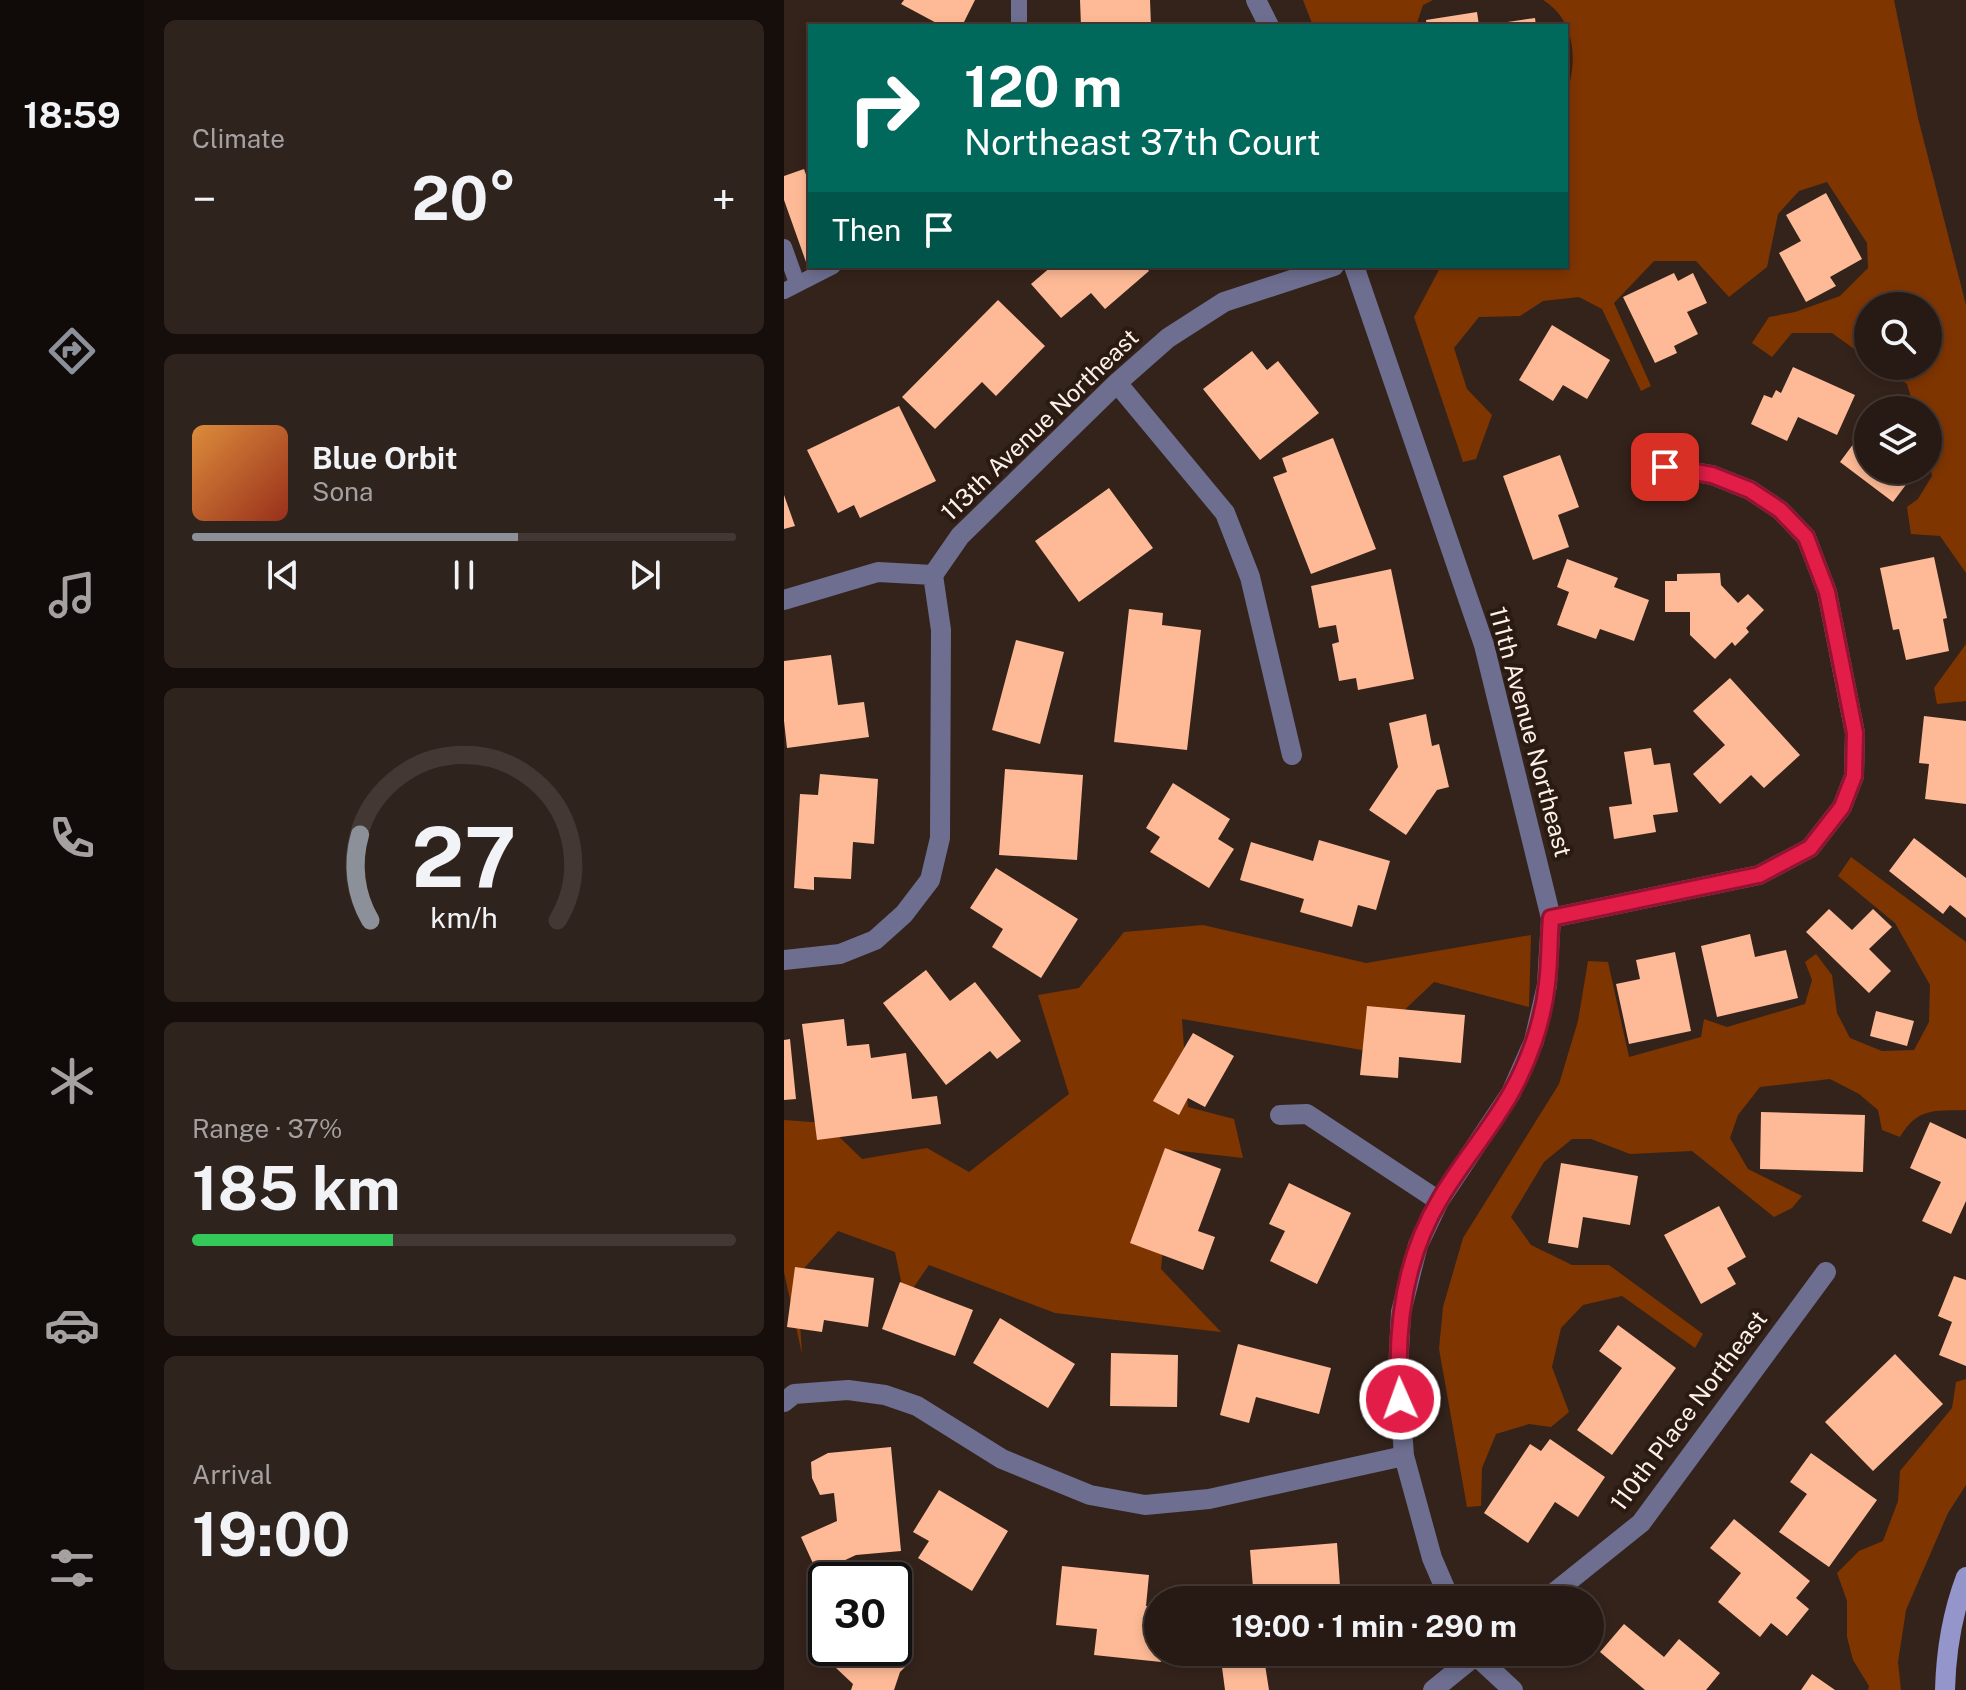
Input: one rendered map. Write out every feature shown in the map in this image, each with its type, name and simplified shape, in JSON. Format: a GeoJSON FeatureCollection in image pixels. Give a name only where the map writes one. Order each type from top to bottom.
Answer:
{"type":"FeatureCollection","features":[{"type":"Feature","properties":{"kind":"main road"},"geometry":{"type":"LineString","coordinates":[[1945,1690],[1946,1652],[1958,1597],[1966,1577]]}},
{"type":"Feature","properties":{"kind":"street"},"geometry":{"type":"LineString","coordinates":[[1256,0],[1268,24]]}},
{"type":"Feature","properties":{"kind":"street","name":"113th Avenue Northeast"},"geometry":{"type":"LineString","coordinates":[[933,575],[960,536],[1117,383],[1168,338],[1224,302],[1328,268]]}},
{"type":"Feature","properties":{"kind":"street","name":"111th Avenue Northeast"},"geometry":{"type":"LineString","coordinates":[[1355,268],[1484,645],[1551,918],[1547,985],[1534,1041],[1511,1093],[1439,1201],[1418,1245],[1401,1312],[1398,1370],[1404,1456],[1432,1558],[1444,1586]]}},
{"type":"Feature","properties":{"kind":"street"},"geometry":{"type":"LineString","coordinates":[[1117,383],[1225,513],[1250,577],[1292,755]]}},
{"type":"Feature","properties":{"kind":"street"},"geometry":{"type":"LineString","coordinates":[[1551,918],[1759,875],[1810,848],[1842,807],[1854,776],[1855,733],[1827,592],[1806,537],[1780,510],[1750,490],[1712,475],[1665,467]]}},
{"type":"Feature","properties":{"kind":"street"},"geometry":{"type":"LineString","coordinates":[[784,600],[878,572],[933,575],[941,630],[940,838],[930,880],[904,914],[875,940],[840,954],[784,960]]}},
{"type":"Feature","properties":{"kind":"street"},"geometry":{"type":"LineString","coordinates":[[1280,1115],[1307,1114],[1439,1201]]}},
{"type":"Feature","properties":{"kind":"street","name":"110th Place Northeast"},"geometry":{"type":"LineString","coordinates":[[1562,1586],[1641,1523],[1826,1272]]}},
{"type":"Feature","properties":{"kind":"street"},"geometry":{"type":"LineString","coordinates":[[784,1402],[794,1394],[848,1390],[885,1395],[917,1406],[1002,1459],[1090,1495],[1145,1505],[1209,1499],[1404,1456]]}},
{"type":"Feature","properties":{"kind":"street"},"geometry":{"type":"LineString","coordinates":[[1433,1690],[1460,1666]]}},
{"type":"Feature","properties":{"kind":"street"},"geometry":{"type":"LineString","coordinates":[[1488,1666],[1513,1690]]}},
{"type":"Feature","properties":{"kind":"lane"},"geometry":{"type":"LineString","coordinates":[[1019,0],[1019,24]]}},
{"type":"Feature","properties":{"kind":"lane"},"geometry":{"type":"LineString","coordinates":[[784,247],[790,287],[829,268]]}},
{"type":"Feature","properties":{"kind":"shaded area"},"geometry":{"type":"Polygon","coordinates":[[[1303,0],[1433,0],[1423,5],[1417,24],[1312,24],[1303,0]]]}},
{"type":"Feature","properties":{"kind":"shaded area"},"geometry":{"type":"Polygon","coordinates":[[[1543,0],[1894,0],[1918,118],[1966,305],[1966,573],[1940,536],[1911,534],[1907,507],[1918,499],[1927,484],[1942,484],[1942,396],[1911,396],[1907,384],[1901,380],[1942,380],[1942,292],[1854,292],[1854,349],[1832,333],[1792,333],[1772,357],[1752,343],[1769,317],[1795,312],[1840,296],[1868,268],[1867,243],[1827,182],[1799,191],[1778,214],[1767,267],[1729,297],[1696,261],[1654,261],[1614,303],[1651,386],[1641,391],[1602,309],[1579,297],[1543,301],[1520,316],[1479,317],[1454,348],[1467,389],[1492,415],[1476,459],[1463,462],[1414,317],[1440,268],[1568,268],[1568,88],[1573,56],[1568,24],[1543,0]]]}},
{"type":"Feature","properties":{"kind":"shaded area"},"geometry":{"type":"Polygon","coordinates":[[[1966,644],[1966,701],[1937,704],[1934,688],[1966,644]]]}},
{"type":"Feature","properties":{"kind":"shaded area"},"geometry":{"type":"Polygon","coordinates":[[[1851,857],[1966,942],[1966,1110],[1936,1111],[1920,1116],[1900,1137],[1882,1130],[1878,1110],[1859,1094],[1830,1079],[1760,1087],[1738,1115],[1730,1138],[1748,1169],[1802,1196],[1792,1208],[1774,1217],[1692,1151],[1630,1154],[1591,1139],[1572,1139],[1544,1162],[1511,1217],[1531,1245],[1572,1265],[1609,1265],[1703,1334],[1695,1348],[1622,1296],[1583,1305],[1561,1328],[1552,1367],[1569,1412],[1551,1427],[1529,1424],[1496,1434],[1482,1468],[1481,1506],[1467,1507],[1439,1349],[1443,1307],[1463,1238],[1559,1084],[1578,1021],[1588,961],[1608,962],[1629,1057],[1701,1037],[1704,1019],[1727,1027],[1805,1004],[1812,980],[1805,962],[1816,954],[1832,975],[1837,1013],[1850,1038],[1882,1051],[1914,1050],[1929,1022],[1930,985],[1895,923],[1838,876],[1851,857]]]}},
{"type":"Feature","properties":{"kind":"shaded area"},"geometry":{"type":"Polygon","coordinates":[[[1203,925],[1366,963],[1531,935],[1529,1007],[1434,982],[1362,1050],[1182,1019],[1188,1107],[1234,1119],[1243,1158],[1172,1150],[1161,1269],[1221,1332],[1055,1313],[929,1265],[905,1300],[895,1252],[838,1231],[797,1276],[802,1354],[784,1272],[784,1120],[825,1123],[862,1159],[927,1148],[969,1172],[1069,1094],[1038,995],[1079,988],[1124,932],[1203,925]]]}},
{"type":"Feature","properties":{"kind":"shaded area"},"geometry":{"type":"Polygon","coordinates":[[[1966,1379],[1966,1485],[1948,1513],[1906,1610],[1898,1662],[1901,1690],[1868,1690],[1869,1686],[1853,1660],[1847,1637],[1847,1601],[1837,1573],[1859,1551],[1883,1541],[1898,1501],[1900,1471],[1952,1408],[1956,1382],[1966,1379]]]}},
{"type":"Feature","properties":{"kind":"building"},"geometry":{"type":"Polygon","coordinates":[[[904,0],[975,0],[963,24],[938,24],[901,4],[904,0]]]}},
{"type":"Feature","properties":{"kind":"building"},"geometry":{"type":"Polygon","coordinates":[[[1080,0],[1150,0],[1151,24],[1081,24],[1080,0]]]}},
{"type":"Feature","properties":{"kind":"building"},"geometry":{"type":"Polygon","coordinates":[[[1477,12],[1479,24],[1427,24],[1426,20],[1477,12]]]}},
{"type":"Feature","properties":{"kind":"building"},"geometry":{"type":"Polygon","coordinates":[[[1535,18],[1536,24],[1494,24],[1535,18]]]}},
{"type":"Feature","properties":{"kind":"building"},"geometry":{"type":"Polygon","coordinates":[[[804,169],[808,180],[808,262],[784,200],[784,176],[804,169]]]}},
{"type":"Feature","properties":{"kind":"building"},"geometry":{"type":"Polygon","coordinates":[[[1826,193],[1862,259],[1830,277],[1836,286],[1806,302],[1779,253],[1801,241],[1786,215],[1826,193]]]}},
{"type":"Feature","properties":{"kind":"building"},"geometry":{"type":"Polygon","coordinates":[[[1050,268],[1147,268],[1149,271],[1105,309],[1091,293],[1061,318],[1031,284],[1050,268]]]}},
{"type":"Feature","properties":{"kind":"building"},"geometry":{"type":"Polygon","coordinates":[[[1674,273],[1678,281],[1693,273],[1707,303],[1687,312],[1698,334],[1674,346],[1677,353],[1655,363],[1623,297],[1674,273]]]}},
{"type":"Feature","properties":{"kind":"building"},"geometry":{"type":"Polygon","coordinates":[[[998,300],[1045,346],[996,396],[982,382],[935,429],[902,397],[998,300]]]}},
{"type":"Feature","properties":{"kind":"building"},"geometry":{"type":"Polygon","coordinates":[[[1552,325],[1610,360],[1587,399],[1563,385],[1553,401],[1519,380],[1552,325]]]}},
{"type":"Feature","properties":{"kind":"building"},"geometry":{"type":"Polygon","coordinates":[[[1252,351],[1267,370],[1278,361],[1319,413],[1260,460],[1203,389],[1252,351]]]}},
{"type":"Feature","properties":{"kind":"building"},"geometry":{"type":"Polygon","coordinates":[[[1793,367],[1855,395],[1837,435],[1798,417],[1787,441],[1751,424],[1764,395],[1772,398],[1776,390],[1781,393],[1793,367]]]}},
{"type":"Feature","properties":{"kind":"building"},"geometry":{"type":"Polygon","coordinates":[[[899,406],[936,481],[860,518],[854,505],[838,513],[807,450],[899,406]]]}},
{"type":"Feature","properties":{"kind":"building"},"geometry":{"type":"Polygon","coordinates":[[[1333,438],[1376,549],[1311,574],[1273,477],[1287,472],[1282,458],[1333,438]]]}},
{"type":"Feature","properties":{"kind":"building"},"geometry":{"type":"Polygon","coordinates":[[[1854,443],[1854,473],[1840,462],[1854,443]]]}},
{"type":"Feature","properties":{"kind":"building"},"geometry":{"type":"Polygon","coordinates":[[[1560,455],[1579,507],[1558,515],[1569,547],[1533,560],[1503,476],[1560,455]]]}},
{"type":"Feature","properties":{"kind":"building"},"geometry":{"type":"Polygon","coordinates":[[[1869,484],[1906,484],[1893,502],[1869,484]]]}},
{"type":"Feature","properties":{"kind":"building"},"geometry":{"type":"Polygon","coordinates":[[[1109,488],[1153,548],[1079,602],[1035,541],[1109,488]]]}},
{"type":"Feature","properties":{"kind":"building"},"geometry":{"type":"Polygon","coordinates":[[[784,495],[795,526],[784,529],[784,495]]]}},
{"type":"Feature","properties":{"kind":"building"},"geometry":{"type":"Polygon","coordinates":[[[1934,557],[1947,618],[1943,619],[1949,651],[1906,660],[1899,629],[1893,630],[1880,568],[1934,557]]]}},
{"type":"Feature","properties":{"kind":"building"},"geometry":{"type":"Polygon","coordinates":[[[1567,559],[1618,578],[1614,587],[1649,600],[1634,641],[1600,629],[1596,639],[1557,625],[1569,592],[1557,587],[1567,559]]]}},
{"type":"Feature","properties":{"kind":"building"},"geometry":{"type":"Polygon","coordinates":[[[1391,569],[1414,679],[1358,690],[1356,678],[1339,681],[1332,644],[1339,642],[1336,625],[1319,628],[1311,586],[1391,569]]]}},
{"type":"Feature","properties":{"kind":"building"},"geometry":{"type":"Polygon","coordinates":[[[1720,573],[1721,585],[1738,603],[1748,594],[1764,610],[1746,628],[1749,632],[1735,646],[1732,642],[1715,659],[1690,635],[1690,612],[1665,612],[1665,581],[1677,581],[1677,574],[1720,573]]]}},
{"type":"Feature","properties":{"kind":"building"},"geometry":{"type":"Polygon","coordinates":[[[1129,609],[1163,613],[1162,625],[1201,630],[1187,750],[1114,742],[1129,609]]]}},
{"type":"Feature","properties":{"kind":"building"},"geometry":{"type":"Polygon","coordinates":[[[1016,640],[1064,652],[1040,744],[992,730],[1016,640]]]}},
{"type":"Feature","properties":{"kind":"building"},"geometry":{"type":"Polygon","coordinates":[[[831,655],[838,705],[864,702],[869,737],[787,748],[784,661],[831,655]]]}},
{"type":"Feature","properties":{"kind":"building"},"geometry":{"type":"Polygon","coordinates":[[[1730,678],[1800,755],[1764,788],[1751,775],[1720,804],[1693,774],[1725,745],[1693,711],[1730,678]]]}},
{"type":"Feature","properties":{"kind":"building"},"geometry":{"type":"Polygon","coordinates":[[[1426,714],[1432,746],[1439,744],[1449,787],[1437,790],[1406,835],[1369,810],[1398,767],[1389,723],[1426,714]]]}},
{"type":"Feature","properties":{"kind":"building"},"geometry":{"type":"Polygon","coordinates":[[[1924,716],[1966,721],[1966,804],[1925,799],[1929,764],[1919,763],[1924,716]]]}},
{"type":"Feature","properties":{"kind":"building"},"geometry":{"type":"Polygon","coordinates":[[[1651,748],[1654,765],[1670,763],[1678,812],[1653,815],[1656,832],[1614,839],[1609,807],[1632,804],[1624,752],[1651,748]]]}},
{"type":"Feature","properties":{"kind":"building"},"geometry":{"type":"Polygon","coordinates":[[[1005,769],[1083,775],[1077,860],[999,855],[1005,769]]]}},
{"type":"Feature","properties":{"kind":"building"},"geometry":{"type":"Polygon","coordinates":[[[820,774],[878,779],[874,844],[853,842],[851,879],[814,877],[814,890],[794,888],[800,794],[818,795],[820,774]]]}},
{"type":"Feature","properties":{"kind":"building"},"geometry":{"type":"Polygon","coordinates":[[[1173,783],[1230,819],[1218,839],[1234,849],[1209,888],[1150,852],[1160,837],[1146,828],[1173,783]]]}},
{"type":"Feature","properties":{"kind":"building"},"geometry":{"type":"Polygon","coordinates":[[[1914,838],[1966,878],[1966,918],[1950,905],[1943,914],[1889,871],[1914,838]]]}},
{"type":"Feature","properties":{"kind":"building"},"geometry":{"type":"Polygon","coordinates":[[[1319,840],[1390,861],[1376,910],[1358,905],[1352,927],[1300,912],[1304,899],[1240,880],[1251,842],[1313,861],[1319,840]]]}},
{"type":"Feature","properties":{"kind":"building"},"geometry":{"type":"Polygon","coordinates":[[[996,868],[1078,919],[1041,978],[992,947],[1003,929],[970,908],[996,868]]]}},
{"type":"Feature","properties":{"kind":"building"},"geometry":{"type":"Polygon","coordinates":[[[1829,909],[1852,930],[1873,909],[1892,927],[1869,949],[1891,971],[1869,993],[1806,932],[1829,909]]]}},
{"type":"Feature","properties":{"kind":"building"},"geometry":{"type":"Polygon","coordinates":[[[1750,934],[1755,957],[1786,950],[1798,998],[1717,1017],[1701,946],[1750,934]]]}},
{"type":"Feature","properties":{"kind":"building"},"geometry":{"type":"Polygon","coordinates":[[[1675,952],[1691,1031],[1629,1044],[1616,984],[1640,979],[1636,960],[1675,952]]]}},
{"type":"Feature","properties":{"kind":"building"},"geometry":{"type":"Polygon","coordinates":[[[926,970],[950,1001],[975,982],[1021,1041],[997,1059],[990,1051],[946,1085],[883,1003],[926,970]]]}},
{"type":"Feature","properties":{"kind":"building"},"geometry":{"type":"Polygon","coordinates":[[[1367,1006],[1465,1015],[1461,1063],[1399,1057],[1398,1078],[1360,1075],[1367,1006]]]}},
{"type":"Feature","properties":{"kind":"building"},"geometry":{"type":"Polygon","coordinates":[[[1876,1011],[1914,1021],[1907,1046],[1870,1036],[1876,1011]]]}},
{"type":"Feature","properties":{"kind":"building"},"geometry":{"type":"Polygon","coordinates":[[[844,1019],[847,1046],[869,1044],[871,1058],[906,1053],[912,1099],[937,1096],[941,1124],[817,1140],[802,1024],[844,1019]]]}},
{"type":"Feature","properties":{"kind":"building"},"geometry":{"type":"Polygon","coordinates":[[[1193,1033],[1234,1056],[1205,1107],[1188,1098],[1179,1115],[1153,1101],[1193,1033]]]}},
{"type":"Feature","properties":{"kind":"building"},"geometry":{"type":"Polygon","coordinates":[[[790,1039],[796,1099],[784,1100],[784,1040],[790,1039]]]}},
{"type":"Feature","properties":{"kind":"building"},"geometry":{"type":"Polygon","coordinates":[[[1761,1112],[1865,1115],[1863,1172],[1760,1169],[1761,1112]]]}},
{"type":"Feature","properties":{"kind":"building"},"geometry":{"type":"Polygon","coordinates":[[[1930,1122],[1966,1139],[1966,1201],[1951,1234],[1922,1221],[1941,1182],[1910,1168],[1930,1122]]]}},
{"type":"Feature","properties":{"kind":"building"},"geometry":{"type":"Polygon","coordinates":[[[1165,1148],[1221,1169],[1198,1231],[1215,1237],[1203,1270],[1130,1243],[1165,1148]]]}},
{"type":"Feature","properties":{"kind":"building"},"geometry":{"type":"Polygon","coordinates":[[[1561,1163],[1638,1176],[1630,1225],[1583,1217],[1578,1248],[1548,1243],[1561,1163]]]}},
{"type":"Feature","properties":{"kind":"building"},"geometry":{"type":"Polygon","coordinates":[[[1289,1183],[1351,1213],[1317,1284],[1270,1261],[1285,1231],[1269,1224],[1289,1183]]]}},
{"type":"Feature","properties":{"kind":"building"},"geometry":{"type":"Polygon","coordinates":[[[1719,1206],[1746,1257],[1727,1268],[1736,1284],[1701,1304],[1664,1235],[1719,1206]]]}},
{"type":"Feature","properties":{"kind":"building"},"geometry":{"type":"Polygon","coordinates":[[[795,1267],[874,1278],[868,1327],[824,1320],[822,1332],[787,1327],[795,1267]]]}},
{"type":"Feature","properties":{"kind":"building"},"geometry":{"type":"Polygon","coordinates":[[[1954,1276],[1966,1280],[1966,1366],[1939,1355],[1952,1322],[1938,1316],[1954,1276]]]}},
{"type":"Feature","properties":{"kind":"building"},"geometry":{"type":"Polygon","coordinates":[[[900,1282],[973,1310],[955,1356],[882,1329],[900,1282]]]}},
{"type":"Feature","properties":{"kind":"building"},"geometry":{"type":"Polygon","coordinates":[[[1000,1318],[1075,1364],[1048,1408],[973,1363],[1000,1318]]]}},
{"type":"Feature","properties":{"kind":"building"},"geometry":{"type":"Polygon","coordinates":[[[1618,1325],[1676,1368],[1612,1455],[1577,1430],[1622,1368],[1599,1351],[1618,1325]]]}},
{"type":"Feature","properties":{"kind":"building"},"geometry":{"type":"Polygon","coordinates":[[[1238,1344],[1331,1368],[1319,1414],[1256,1397],[1249,1423],[1220,1415],[1238,1344]]]}},
{"type":"Feature","properties":{"kind":"building"},"geometry":{"type":"Polygon","coordinates":[[[1111,1353],[1178,1355],[1177,1407],[1110,1406],[1111,1353]]]}},
{"type":"Feature","properties":{"kind":"building"},"geometry":{"type":"Polygon","coordinates":[[[1895,1354],[1943,1404],[1873,1471],[1825,1422],[1895,1354]]]}},
{"type":"Feature","properties":{"kind":"building"},"geometry":{"type":"Polygon","coordinates":[[[1550,1439],[1605,1477],[1578,1517],[1555,1502],[1528,1543],[1484,1513],[1530,1444],[1541,1451],[1550,1439]]]}},
{"type":"Feature","properties":{"kind":"building"},"geometry":{"type":"Polygon","coordinates":[[[891,1447],[901,1551],[856,1555],[841,1562],[812,1562],[801,1537],[837,1521],[834,1493],[820,1495],[812,1478],[811,1462],[828,1453],[891,1447]]]}},
{"type":"Feature","properties":{"kind":"building"},"geometry":{"type":"Polygon","coordinates":[[[1811,1453],[1877,1500],[1829,1567],[1779,1532],[1807,1494],[1790,1482],[1811,1453]]]}},
{"type":"Feature","properties":{"kind":"building"},"geometry":{"type":"Polygon","coordinates":[[[939,1490],[1008,1531],[972,1591],[918,1558],[929,1541],[913,1532],[939,1490]]]}},
{"type":"Feature","properties":{"kind":"building"},"geometry":{"type":"Polygon","coordinates":[[[1734,1519],[1810,1581],[1796,1598],[1809,1609],[1787,1636],[1771,1623],[1760,1637],[1718,1602],[1741,1573],[1710,1548],[1734,1519]]]}},
{"type":"Feature","properties":{"kind":"building"},"geometry":{"type":"Polygon","coordinates":[[[1337,1543],[1340,1586],[1253,1586],[1250,1550],[1337,1543]]]}},
{"type":"Feature","properties":{"kind":"building"},"geometry":{"type":"Polygon","coordinates":[[[1062,1566],[1149,1575],[1148,1586],[1144,1586],[1144,1660],[1094,1655],[1097,1629],[1056,1625],[1062,1566]]]}},
{"type":"Feature","properties":{"kind":"building"},"geometry":{"type":"Polygon","coordinates":[[[1624,1624],[1664,1657],[1679,1639],[1720,1673],[1706,1690],[1645,1690],[1604,1655],[1604,1647],[1624,1624]]]}},
{"type":"Feature","properties":{"kind":"building"},"geometry":{"type":"Polygon","coordinates":[[[834,1666],[906,1666],[900,1672],[894,1690],[851,1690],[853,1684],[834,1666]]]}},
{"type":"Feature","properties":{"kind":"building"},"geometry":{"type":"Polygon","coordinates":[[[1222,1666],[1265,1666],[1269,1690],[1225,1690],[1222,1666]]]}},
{"type":"Feature","properties":{"kind":"building"},"geometry":{"type":"Polygon","coordinates":[[[1812,1674],[1835,1690],[1801,1690],[1812,1674]]]}},
{"type":"Feature","properties":{"kind":"route"},"geometry":{"type":"LineString","coordinates":[[1400,1399],[1401,1312],[1418,1245],[1439,1201],[1511,1093],[1534,1041],[1547,985],[1551,918],[1759,875],[1810,848],[1842,807],[1854,776],[1855,733],[1827,592],[1806,537],[1780,510],[1750,490],[1712,475],[1665,467]]}}]}
